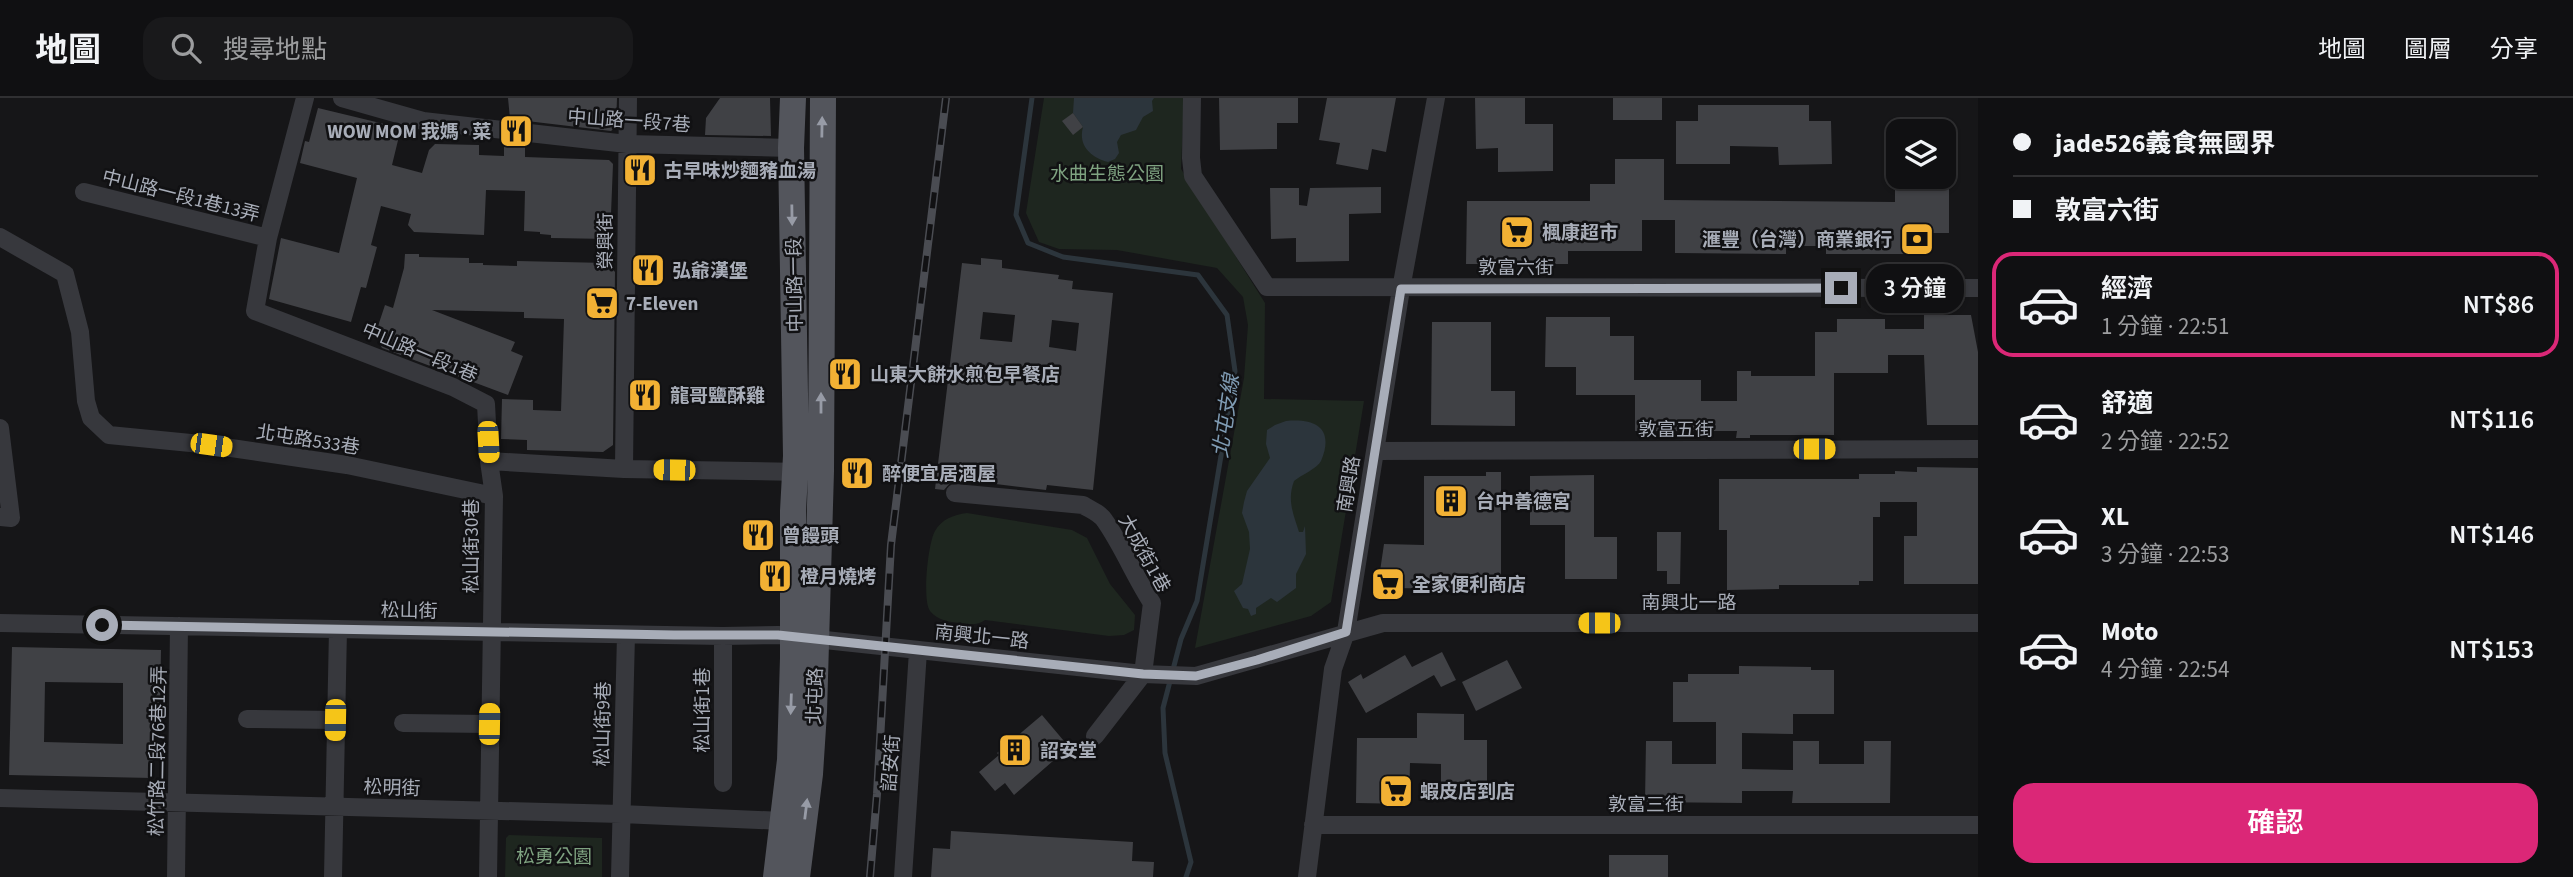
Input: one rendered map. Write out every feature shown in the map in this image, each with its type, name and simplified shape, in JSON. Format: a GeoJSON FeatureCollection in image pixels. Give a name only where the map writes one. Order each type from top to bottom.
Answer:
{"type":"FeatureCollection","features":[{"type":"Feature","properties":{"kind":"main road","name":"中山路一段"},"geometry":{"type":"LineString","coordinates":[[793,98],[791,148],[808,471]]}},
{"type":"Feature","properties":{"kind":"main road","name":"中山路一段"},"geometry":{"type":"LineString","coordinates":[[808,471],[823,98]]}},
{"type":"Feature","properties":{"kind":"main road","name":"北屯路"},"geometry":{"type":"LineString","coordinates":[[797,877],[810,774],[804,637],[808,471]]}},
{"type":"Feature","properties":{"kind":"main road","name":"北屯路"},"geometry":{"type":"LineString","coordinates":[[776,877],[804,637]]}},
{"type":"Feature","properties":{"kind":"street","name":"中山路一段1巷"},"geometry":{"type":"LineString","coordinates":[[305,98],[268,238],[255,311],[453,387],[486,404],[489,461]]}},
{"type":"Feature","properties":{"kind":"street","name":"中山路一段7巷"},"geometry":{"type":"LineString","coordinates":[[342,98],[423,121],[627,144],[791,148]]}},
{"type":"Feature","properties":{"kind":"street","name":"榮興街"},"geometry":{"type":"LineString","coordinates":[[624,468],[628,98]]}},
{"type":"Feature","properties":{"kind":"street","name":"敦富六街"},"geometry":{"type":"LineString","coordinates":[[1192,98],[1193,177],[1267,287],[1978,288]]}},
{"type":"Feature","properties":{"kind":"street","name":"南興路"},"geometry":{"type":"LineString","coordinates":[[1307,877],[1333,669],[1346,632],[1401,289],[1436,98]]}},
{"type":"Feature","properties":{"kind":"street","name":"中山路一段1巷13弄"},"geometry":{"type":"LineString","coordinates":[[83,192],[268,238]]}},
{"type":"Feature","properties":{"kind":"street","name":"北屯路533巷"},"geometry":{"type":"LineString","coordinates":[[0,237],[65,274],[80,332],[86,401],[91,418],[109,435],[211,445],[347,465],[494,496]]}},
{"type":"Feature","properties":{"kind":"street"},"geometry":{"type":"LineString","coordinates":[[0,428],[10,517],[0,517]]}},
{"type":"Feature","properties":{"kind":"street","name":"敦富五街"},"geometry":{"type":"LineString","coordinates":[[1375,451],[1978,449]]}},
{"type":"Feature","properties":{"kind":"street"},"geometry":{"type":"LineString","coordinates":[[489,461],[624,468],[808,471]]}},
{"type":"Feature","properties":{"kind":"street","name":"松山街30巷"},"geometry":{"type":"LineString","coordinates":[[488,877],[494,496],[489,461]]}},
{"type":"Feature","properties":{"kind":"street","name":"大成街1巷"},"geometry":{"type":"LineString","coordinates":[[956,493],[1083,505],[1105,520],[1132,572],[1152,603],[1143,674]]}},
{"type":"Feature","properties":{"kind":"street","name":"松山街"},"geometry":{"type":"LineString","coordinates":[[0,623],[804,637]]}},
{"type":"Feature","properties":{"kind":"street","name":"南興北一路"},"geometry":{"type":"LineString","coordinates":[[804,637],[1143,674],[1196,676],[1383,623],[1978,624]]}},
{"type":"Feature","properties":{"kind":"street","name":"松竹路二段76巷12弄"},"geometry":{"type":"LineString","coordinates":[[176,877],[179,626]]}},
{"type":"Feature","properties":{"kind":"street"},"geometry":{"type":"LineString","coordinates":[[333,877],[338,629]]}},
{"type":"Feature","properties":{"kind":"street","name":"松山街9巷"},"geometry":{"type":"LineString","coordinates":[[620,877],[626,635]]}},
{"type":"Feature","properties":{"kind":"street","name":"松山街1巷"},"geometry":{"type":"LineString","coordinates":[[723,636],[723,783]]}},
{"type":"Feature","properties":{"kind":"street","name":"詔安街"},"geometry":{"type":"LineString","coordinates":[[903,877],[918,651]]}},
{"type":"Feature","properties":{"kind":"street"},"geometry":{"type":"LineString","coordinates":[[1095,736],[1143,674]]}},
{"type":"Feature","properties":{"kind":"street"},"geometry":{"type":"LineString","coordinates":[[247,719],[335,720]]}},
{"type":"Feature","properties":{"kind":"street"},"geometry":{"type":"LineString","coordinates":[[403,723],[489,724]]}},
{"type":"Feature","properties":{"kind":"street","name":"松明街"},"geometry":{"type":"LineString","coordinates":[[0,798],[621,814],[783,821]]}},
{"type":"Feature","properties":{"kind":"street","name":"敦富三街"},"geometry":{"type":"LineString","coordinates":[[1313,825],[1978,825]]}},
{"type":"Feature","properties":{"kind":"green space","name":"水曲生態公園"},"geometry":{"type":"Polygon","coordinates":[[[1044,98],[1184,98],[1181,169],[1265,303],[1264,399],[1364,401],[1331,602],[1311,616],[1195,648],[1244,378],[1248,325],[1243,297],[1217,268],[1117,250],[1059,249],[1039,242],[1026,213],[1044,98]]]}},
{"type":"Feature","properties":{"kind":"green space"},"geometry":{"type":"Polygon","coordinates":[[[967,513],[1072,530],[1087,538],[1110,584],[1135,615],[1134,630],[1124,635],[1109,636],[985,620],[967,624],[936,617],[930,611],[926,596],[932,537],[945,521],[967,513]]]}},
{"type":"Feature","properties":{"kind":"green space","name":"松勇公園"},"geometry":{"type":"Polygon","coordinates":[[[509,835],[602,838],[602,877],[505,877],[506,838],[509,835]]]}},
{"type":"Feature","properties":{"kind":"shaded area"},"geometry":{"type":"Polygon","coordinates":[[[1074,98],[1154,98],[1153,111],[1143,117],[1136,130],[1121,135],[1117,142],[1119,153],[1115,159],[1108,162],[1096,157],[1084,145],[1083,127],[1073,113],[1074,98]]]}},
{"type":"Feature","properties":{"kind":"shaded area"},"geometry":{"type":"Polygon","coordinates":[[[1286,421],[1315,424],[1324,434],[1325,450],[1319,464],[1294,481],[1292,488],[1292,506],[1299,532],[1303,532],[1305,526],[1306,554],[1296,574],[1296,588],[1277,602],[1271,598],[1256,608],[1256,614],[1251,616],[1248,609],[1243,608],[1234,591],[1242,584],[1250,549],[1249,532],[1242,513],[1247,491],[1270,458],[1266,444],[1267,430],[1286,421]]]}},
{"type":"Feature","properties":{"kind":"building"},"geometry":{"type":"Polygon","coordinates":[[[508,98],[617,98],[616,126],[611,131],[510,119],[508,98]]]}},
{"type":"Feature","properties":{"kind":"building"},"geometry":{"type":"Polygon","coordinates":[[[720,98],[770,98],[771,136],[705,135],[706,118],[720,98]]]}},
{"type":"Feature","properties":{"kind":"building"},"geometry":{"type":"Polygon","coordinates":[[[1219,98],[1298,98],[1298,123],[1277,123],[1277,149],[1220,150],[1219,98]]]}},
{"type":"Feature","properties":{"kind":"building"},"geometry":{"type":"Polygon","coordinates":[[[1327,98],[1396,98],[1386,152],[1372,149],[1368,170],[1336,164],[1340,143],[1319,140],[1327,98]]]}},
{"type":"Feature","properties":{"kind":"building"},"geometry":{"type":"Polygon","coordinates":[[[1475,98],[1525,98],[1525,124],[1553,124],[1553,171],[1498,172],[1498,148],[1476,149],[1475,98]]]}},
{"type":"Feature","properties":{"kind":"building"},"geometry":{"type":"Polygon","coordinates":[[[1613,98],[1662,98],[1662,120],[1613,120],[1613,98]]]}},
{"type":"Feature","properties":{"kind":"building"},"geometry":{"type":"Polygon","coordinates":[[[1698,105],[1809,105],[1809,121],[1831,121],[1832,164],[1779,165],[1778,147],[1730,146],[1730,164],[1676,164],[1676,121],[1698,121],[1698,105]]]}},
{"type":"Feature","properties":{"kind":"building"},"geometry":{"type":"Polygon","coordinates":[[[318,108],[401,128],[392,165],[422,173],[429,150],[435,144],[479,145],[479,155],[504,156],[504,145],[510,145],[510,142],[525,144],[525,157],[609,160],[613,164],[610,239],[551,238],[551,235],[540,232],[524,231],[525,191],[486,190],[484,235],[414,232],[408,225],[411,214],[381,206],[371,245],[377,247],[366,288],[361,287],[351,322],[269,299],[281,238],[339,253],[357,178],[300,163],[318,108]]]}},
{"type":"Feature","properties":{"kind":"building"},"geometry":{"type":"Polygon","coordinates":[[[1073,113],[1083,127],[1073,135],[1062,121],[1073,113]]]}},
{"type":"Feature","properties":{"kind":"building"},"geometry":{"type":"Polygon","coordinates":[[[1615,159],[1664,159],[1664,200],[1895,202],[1895,189],[1949,189],[1949,233],[1926,233],[1926,254],[1826,254],[1826,246],[1786,246],[1786,254],[1675,253],[1675,220],[1642,220],[1642,251],[1568,251],[1568,264],[1466,264],[1467,201],[1590,201],[1590,184],[1615,184],[1615,159]]]}},
{"type":"Feature","properties":{"kind":"building"},"geometry":{"type":"Polygon","coordinates":[[[1381,187],[1381,213],[1349,214],[1349,261],[1296,262],[1296,238],[1271,239],[1270,188],[1299,188],[1299,205],[1307,206],[1310,188],[1381,187]]]}},
{"type":"Feature","properties":{"kind":"building"},"geometry":{"type":"Polygon","coordinates":[[[405,254],[419,254],[419,257],[469,258],[469,263],[483,265],[517,266],[517,261],[607,263],[615,272],[613,445],[603,452],[527,450],[527,440],[501,439],[502,399],[533,400],[533,410],[561,411],[564,319],[524,318],[524,312],[432,310],[515,342],[511,351],[523,356],[508,395],[382,348],[375,335],[385,305],[393,308],[405,254]]]}},
{"type":"Feature","properties":{"kind":"building"},"geometry":{"type":"Polygon","coordinates":[[[981,258],[1002,260],[1002,268],[1059,275],[1058,279],[1073,281],[1072,289],[1113,293],[1093,490],[1047,485],[1046,490],[963,480],[950,483],[944,490],[935,489],[962,263],[981,265],[981,258]],[[983,312],[980,339],[1012,342],[1015,315],[983,312]],[[1052,320],[1049,347],[1076,351],[1079,323],[1052,320]]]}},
{"type":"Feature","properties":{"kind":"building"},"geometry":{"type":"Polygon","coordinates":[[[1924,315],[1971,315],[1978,352],[1978,425],[1927,425],[1924,355],[1888,355],[1888,373],[1834,373],[1834,435],[1750,435],[1750,438],[1736,438],[1737,431],[1635,431],[1635,395],[1576,395],[1576,367],[1545,367],[1546,317],[1610,317],[1610,336],[1634,336],[1634,380],[1701,380],[1701,401],[1737,401],[1737,371],[1751,371],[1751,376],[1815,376],[1815,332],[1837,332],[1837,319],[1885,319],[1885,329],[1924,329],[1924,315]]]}},
{"type":"Feature","properties":{"kind":"building"},"geometry":{"type":"Polygon","coordinates":[[[1432,322],[1491,322],[1491,391],[1515,391],[1515,426],[1431,425],[1432,322]]]}},
{"type":"Feature","properties":{"kind":"building"},"geometry":{"type":"Polygon","coordinates":[[[1917,467],[1978,468],[1978,584],[1904,584],[1904,536],[1917,536],[1917,502],[1880,502],[1880,517],[1873,517],[1873,581],[1859,581],[1859,585],[1779,585],[1779,589],[1727,590],[1727,530],[1719,530],[1719,479],[1859,479],[1859,474],[1917,472],[1917,467]]]}},
{"type":"Feature","properties":{"kind":"building"},"geometry":{"type":"Polygon","coordinates":[[[1486,472],[1501,472],[1501,589],[1383,588],[1378,585],[1384,544],[1424,545],[1424,476],[1486,476],[1486,472]]]}},
{"type":"Feature","properties":{"kind":"building"},"geometry":{"type":"Polygon","coordinates":[[[1594,475],[1594,537],[1617,537],[1617,579],[1565,579],[1565,525],[1530,525],[1530,476],[1594,475]]]}},
{"type":"Feature","properties":{"kind":"building"},"geometry":{"type":"Polygon","coordinates":[[[1657,532],[1681,532],[1680,584],[1667,584],[1667,571],[1657,571],[1657,532]]]}},
{"type":"Feature","properties":{"kind":"building"},"geometry":{"type":"Polygon","coordinates":[[[12,647],[161,650],[160,705],[154,705],[152,778],[9,775],[12,647]],[[45,682],[44,742],[123,744],[123,683],[45,682]]]}},
{"type":"Feature","properties":{"kind":"building"},"geometry":{"type":"Polygon","coordinates":[[[1442,652],[1456,680],[1441,687],[1434,675],[1366,713],[1348,682],[1361,674],[1363,679],[1405,655],[1412,667],[1442,652]]]}},
{"type":"Feature","properties":{"kind":"building"},"geometry":{"type":"Polygon","coordinates":[[[1507,660],[1522,688],[1476,711],[1462,682],[1507,660]]]}},
{"type":"Feature","properties":{"kind":"building"},"geometry":{"type":"Polygon","coordinates":[[[1739,666],[1834,670],[1834,714],[1793,714],[1793,734],[1742,733],[1742,769],[1793,770],[1793,741],[1819,741],[1819,764],[1864,764],[1864,741],[1891,741],[1890,803],[1792,803],[1793,791],[1742,791],[1742,803],[1645,802],[1646,741],[1672,741],[1672,764],[1716,764],[1716,722],[1673,722],[1673,682],[1688,682],[1688,674],[1739,674],[1739,666]]]}},
{"type":"Feature","properties":{"kind":"building"},"geometry":{"type":"Polygon","coordinates":[[[1417,713],[1464,714],[1464,740],[1487,740],[1487,796],[1441,796],[1441,764],[1410,763],[1409,804],[1356,803],[1357,738],[1417,738],[1417,713]]]}},
{"type":"Feature","properties":{"kind":"building"},"geometry":{"type":"Polygon","coordinates":[[[1042,715],[1069,747],[1014,795],[1005,783],[995,791],[979,772],[1042,715]]]}},
{"type":"Feature","properties":{"kind":"building"},"geometry":{"type":"Polygon","coordinates":[[[951,831],[1133,842],[1132,861],[1154,862],[1153,877],[931,877],[933,848],[950,849],[951,831]]]}},
{"type":"Feature","properties":{"kind":"building"},"geometry":{"type":"Polygon","coordinates":[[[1609,855],[1668,855],[1668,877],[1609,877],[1609,855]]]}},
{"type":"Feature","properties":{"kind":"waterway","name":"北屯支線"},"geometry":{"type":"LineString","coordinates":[[1032,98],[1016,215],[1028,243],[1063,257],[1198,275],[1227,315],[1235,371],[1197,601],[1181,639],[1163,708],[1165,753],[1191,862],[1186,877]]}},
{"type":"Feature","properties":{"kind":"railway"},"geometry":{"type":"LineString","coordinates":[[870,877],[891,545],[946,98]]}},
{"type":"Feature","properties":{"kind":"place","name":"WOW MOM 我媽 · 菜"},"geometry":{"type":"Point","coordinates":[516,131]}},
{"type":"Feature","properties":{"kind":"place","name":"古早味炒麵豬血湯"},"geometry":{"type":"Point","coordinates":[640,170]}},
{"type":"Feature","properties":{"kind":"place","name":"楓康超市"},"geometry":{"type":"Point","coordinates":[1517,232]}},
{"type":"Feature","properties":{"kind":"place","name":"滙豐（台灣）商業銀行"},"geometry":{"type":"Point","coordinates":[1917,239]}},
{"type":"Feature","properties":{"kind":"place","name":"弘爺漢堡"},"geometry":{"type":"Point","coordinates":[648,270]}},
{"type":"Feature","properties":{"kind":"place","name":"7-Eleven"},"geometry":{"type":"Point","coordinates":[602,303]}},
{"type":"Feature","properties":{"kind":"place","name":"山東大餅水煎包早餐店"},"geometry":{"type":"Point","coordinates":[845,374]}},
{"type":"Feature","properties":{"kind":"place","name":"龍哥鹽酥雞"},"geometry":{"type":"Point","coordinates":[645,395]}},
{"type":"Feature","properties":{"kind":"place","name":"醉便宜居酒屋"},"geometry":{"type":"Point","coordinates":[857,473]}},
{"type":"Feature","properties":{"kind":"place","name":"台中善德宮"},"geometry":{"type":"Point","coordinates":[1451,501]}},
{"type":"Feature","properties":{"kind":"place","name":"曾饅頭"},"geometry":{"type":"Point","coordinates":[758,535]}},
{"type":"Feature","properties":{"kind":"place","name":"橙月燒烤"},"geometry":{"type":"Point","coordinates":[775,576]}},
{"type":"Feature","properties":{"kind":"place","name":"全家便利商店"},"geometry":{"type":"Point","coordinates":[1388,584]}},
{"type":"Feature","properties":{"kind":"place","name":"詔安堂"},"geometry":{"type":"Point","coordinates":[1015,750]}},
{"type":"Feature","properties":{"kind":"place","name":"蝦皮店到店"},"geometry":{"type":"Point","coordinates":[1396,791]}},
{"type":"Feature","properties":{"kind":"route"},"geometry":{"type":"LineString","coordinates":[[102,625],[778,635],[1143,674],[1196,676],[1346,632],[1401,289],[1841,288]]}}]}
